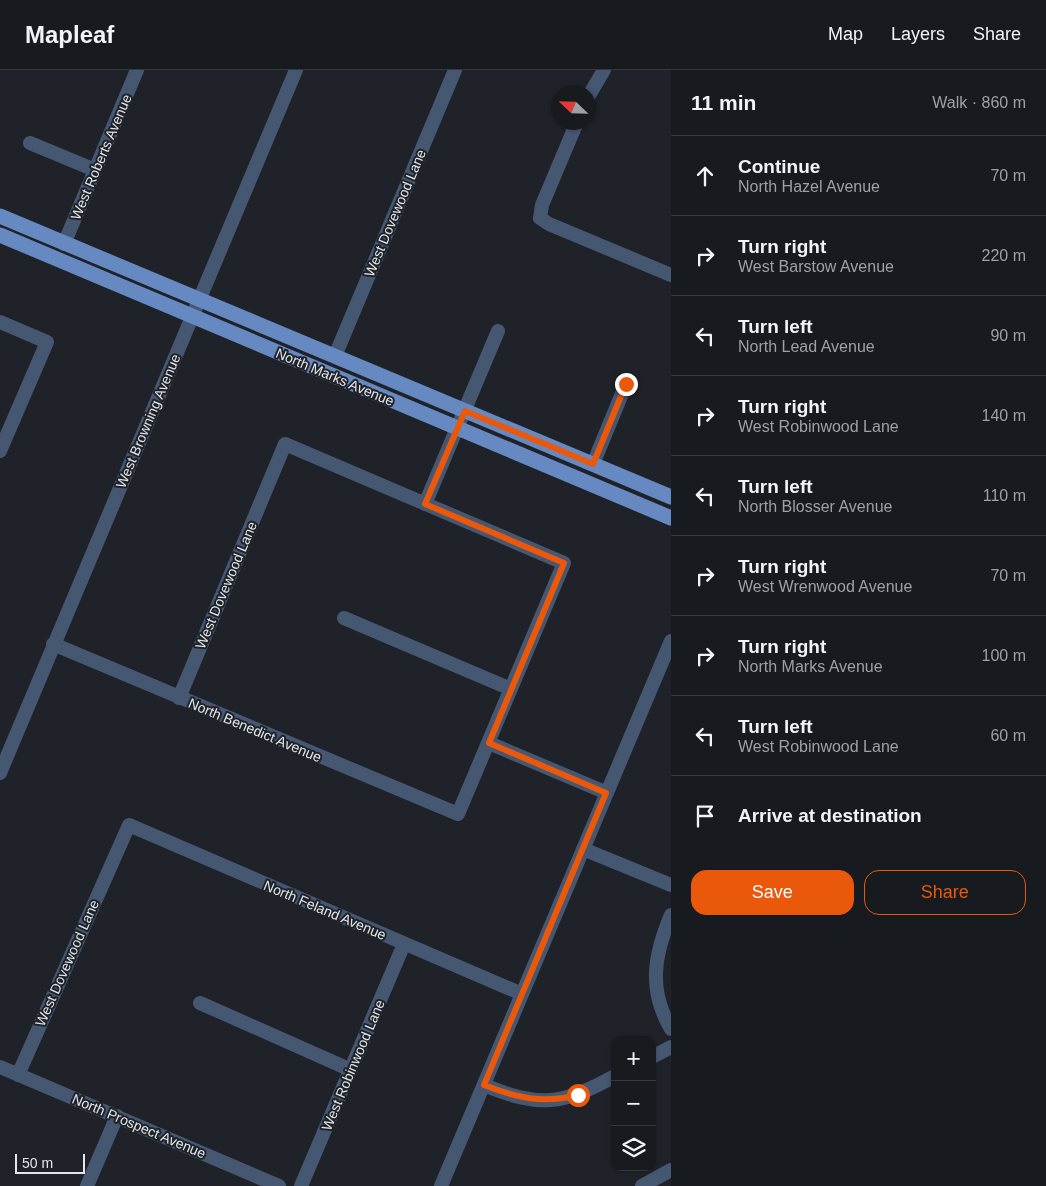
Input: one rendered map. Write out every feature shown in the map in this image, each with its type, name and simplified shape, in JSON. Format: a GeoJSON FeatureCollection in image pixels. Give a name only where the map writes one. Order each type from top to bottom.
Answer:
{"type":"FeatureCollection","features":[{"type":"Feature","properties":{"kind":"main road","name":"North Marks Avenue"},"geometry":{"type":"LineString","coordinates":[[0,216],[671,497]]}},
{"type":"Feature","properties":{"kind":"main road"},"geometry":{"type":"LineString","coordinates":[[0,225],[9,228],[22,226]]}},
{"type":"Feature","properties":{"kind":"main road","name":"North Marks Avenue"},"geometry":{"type":"LineString","coordinates":[[0,235],[671,518]]}},
{"type":"Feature","properties":{"kind":"street","name":"West Roberts Avenue"},"geometry":{"type":"LineString","coordinates":[[64,244],[138,70]]}},
{"type":"Feature","properties":{"kind":"street","name":"West Browning Avenue"},"geometry":{"type":"LineString","coordinates":[[0,770],[296,70]]}},
{"type":"Feature","properties":{"kind":"street","name":"West Dovewood Lane"},"geometry":{"type":"LineString","coordinates":[[335,356],[455,70]]}},
{"type":"Feature","properties":{"kind":"street"},"geometry":{"type":"LineString","coordinates":[[595,85],[604,70]]}},
{"type":"Feature","properties":{"kind":"street"},"geometry":{"type":"LineString","coordinates":[[574,130],[542,205],[540,218],[549,224],[670,272]]}},
{"type":"Feature","properties":{"kind":"street"},"geometry":{"type":"LineString","coordinates":[[30,143],[95,170]]}},
{"type":"Feature","properties":{"kind":"street"},"geometry":{"type":"LineString","coordinates":[[0,322],[48,342],[0,451]]}},
{"type":"Feature","properties":{"kind":"street"},"geometry":{"type":"LineString","coordinates":[[498,331],[425,504],[564,563],[489,743],[606,793]]}},
{"type":"Feature","properties":{"kind":"street"},"geometry":{"type":"LineString","coordinates":[[593,464],[626,384]]}},
{"type":"Feature","properties":{"kind":"street","name":"West Dovewood Lane"},"geometry":{"type":"LineString","coordinates":[[179,698],[285,444],[425,504]]}},
{"type":"Feature","properties":{"kind":"street"},"geometry":{"type":"LineString","coordinates":[[344,618],[510,690]]}},
{"type":"Feature","properties":{"kind":"street"},"geometry":{"type":"LineString","coordinates":[[441,1186],[671,641]]}},
{"type":"Feature","properties":{"kind":"street","name":"North Benedict Avenue"},"geometry":{"type":"LineString","coordinates":[[53,644],[458,814],[489,743]]}},
{"type":"Feature","properties":{"kind":"street","name":"West Dovewood Lane"},"geometry":{"type":"LineString","coordinates":[[18,1075],[129,825]]}},
{"type":"Feature","properties":{"kind":"street","name":"North Feland Avenue"},"geometry":{"type":"LineString","coordinates":[[129,825],[522,994]]}},
{"type":"Feature","properties":{"kind":"street"},"geometry":{"type":"LineString","coordinates":[[583,849],[671,885]]}},
{"type":"Feature","properties":{"kind":"street"},"geometry":{"type":"LineString","coordinates":[[671,915],[659,948],[656,980],[660,1007],[671,1029]]}},
{"type":"Feature","properties":{"kind":"street","name":"West Robinwood Lane"},"geometry":{"type":"LineString","coordinates":[[301,1186],[404,944]]}},
{"type":"Feature","properties":{"kind":"street"},"geometry":{"type":"LineString","coordinates":[[200,1003],[351,1070]]}},
{"type":"Feature","properties":{"kind":"street"},"geometry":{"type":"LineString","coordinates":[[656,1055],[671,1047]]}},
{"type":"Feature","properties":{"kind":"street","name":"North Prospect Avenue"},"geometry":{"type":"LineString","coordinates":[[0,1067],[279,1186]]}},
{"type":"Feature","properties":{"kind":"street"},"geometry":{"type":"LineString","coordinates":[[484,1085],[519,1098],[549,1100],[578,1095],[611,1078]]}},
{"type":"Feature","properties":{"kind":"street"},"geometry":{"type":"LineString","coordinates":[[88,1186],[117,1116]]}},
{"type":"Feature","properties":{"kind":"street"},"geometry":{"type":"LineString","coordinates":[[642,1186],[671,1170]]}},
{"type":"Feature","properties":{"kind":"route"},"geometry":{"type":"LineString","coordinates":[[578,1095],[549,1100],[536,1100],[519,1098],[484,1085],[606,793],[489,743],[564,563],[425,504],[465,411],[593,464],[626,384]]}}]}
